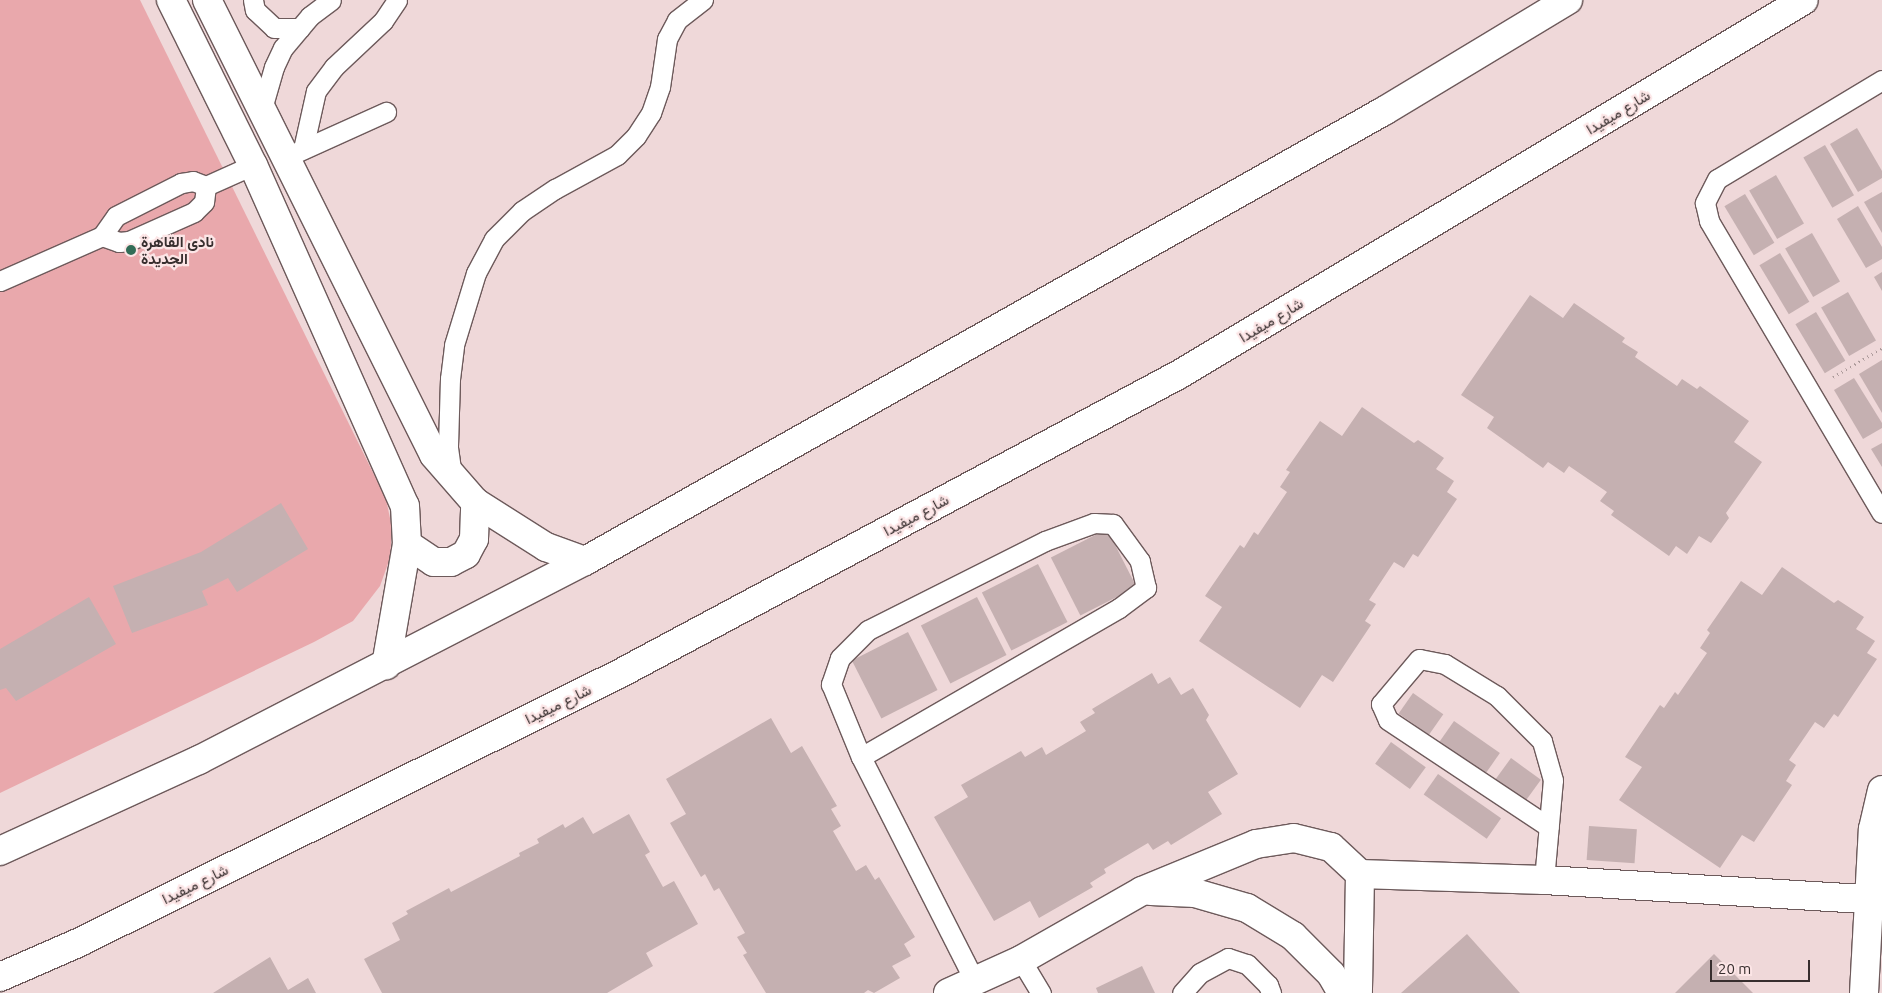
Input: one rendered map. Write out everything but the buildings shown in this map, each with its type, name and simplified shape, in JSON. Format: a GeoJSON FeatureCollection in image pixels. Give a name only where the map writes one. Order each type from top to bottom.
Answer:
{"type":"FeatureCollection","features":[{"type":"Feature","properties":{"kind":"street"},"geometry":{"type":"LineString","coordinates":[[171,0],[253,165],[405,506],[407,544],[386,665]]}},
{"type":"Feature","properties":{"kind":"street"},"geometry":{"type":"LineString","coordinates":[[207,0],[261,112],[294,153],[434,455],[453,480],[474,502],[546,547],[586,562]]}},
{"type":"Feature","properties":{"kind":"street"},"geometry":{"type":"LineString","coordinates":[[0,851],[199,760],[586,562],[1384,111],[1568,0]]}},
{"type":"Feature","properties":{"kind":"street","name":"شارع ميفيدا"},"geometry":{"type":"LineString","coordinates":[[0,978],[80,942],[621,673],[1172,378],[1804,0]]}},
{"type":"Feature","properties":{"kind":"street"},"geometry":{"type":"LineString","coordinates":[[407,544],[434,562],[451,562],[466,554],[474,540],[474,502]]}},
{"type":"Feature","properties":{"kind":"street"},"geometry":{"type":"LineString","coordinates":[[1864,993],[1876,900],[1873,829],[1882,790]]}},
{"type":"Feature","properties":{"kind":"street"},"geometry":{"type":"LineString","coordinates":[[948,993],[1021,960],[1142,891],[1256,844],[1294,838],[1331,847],[1360,874],[1544,880],[1876,900]]}},
{"type":"Feature","properties":{"kind":"street"},"geometry":{"type":"LineString","coordinates":[[1358,993],[1360,874]]}},
{"type":"Feature","properties":{"kind":"street"},"geometry":{"type":"LineString","coordinates":[[1142,891],[1195,893],[1247,908],[1293,936],[1330,974],[1342,993]]}},
{"type":"Feature","properties":{"kind":"lane"},"geometry":{"type":"LineString","coordinates":[[253,0],[255,10],[274,28],[300,28]]}},
{"type":"Feature","properties":{"kind":"lane"},"geometry":{"type":"LineString","coordinates":[[261,112],[274,67],[283,48],[300,28],[331,0]]}},
{"type":"Feature","properties":{"kind":"lane"},"geometry":{"type":"LineString","coordinates":[[294,153],[316,91],[329,73],[383,21],[397,0]]}},
{"type":"Feature","properties":{"kind":"lane"},"geometry":{"type":"LineString","coordinates":[[453,480],[448,446],[450,379],[454,344],[476,273],[494,239],[522,211],[555,188],[617,155],[636,136],[651,113],[660,87],[667,39],[677,20],[703,0]]}},
{"type":"Feature","properties":{"kind":"lane"},"geometry":{"type":"LineString","coordinates":[[1882,80],[1717,179],[1707,194],[1705,203],[1710,221],[1882,514]]}},
{"type":"Feature","properties":{"kind":"lane"},"geometry":{"type":"LineString","coordinates":[[294,153],[386,112]]}},
{"type":"Feature","properties":{"kind":"lane"},"geometry":{"type":"LineString","coordinates":[[0,281],[102,236],[116,216],[181,183],[193,181],[206,186],[253,165]]}},
{"type":"Feature","properties":{"kind":"lane"},"geometry":{"type":"LineString","coordinates":[[102,236],[119,242],[128,241],[194,212],[204,202],[206,186]]}},
{"type":"Feature","properties":{"kind":"lane"},"geometry":{"type":"LineString","coordinates":[[861,757],[1119,608],[1146,588],[1140,561],[1113,524],[1094,524],[1045,541],[868,630],[840,658],[831,684],[861,757],[974,980]]}},
{"type":"Feature","properties":{"kind":"lane"},"geometry":{"type":"LineString","coordinates":[[1544,880],[1549,827],[1553,780],[1542,741],[1497,696],[1445,664],[1419,659],[1381,704],[1388,720],[1549,827]]}},
{"type":"Feature","properties":{"kind":"lane"},"geometry":{"type":"LineString","coordinates":[[1182,993],[1200,973],[1228,958],[1247,964],[1268,985],[1271,993]]}},
{"type":"Feature","properties":{"kind":"lane"},"geometry":{"type":"LineString","coordinates":[[1021,960],[1040,993]]}},
{"type":"Feature","properties":{"kind":"path"},"geometry":{"type":"LineString","coordinates":[[1810,392],[1882,348]]}},
{"type":"Feature","properties":{"kind":"shaded area","name":"نادى القاهرة الجديدة"},"geometry":{"type":"Polygon","coordinates":[[[0,0],[140,0],[386,499],[392,528],[390,558],[380,586],[353,621],[314,642],[0,793],[0,0]]]}},
{"type":"Feature","properties":{"kind":"place","name":"نادى القاهرة الجديدة"},"geometry":{"type":"Point","coordinates":[131,250]}}]}
